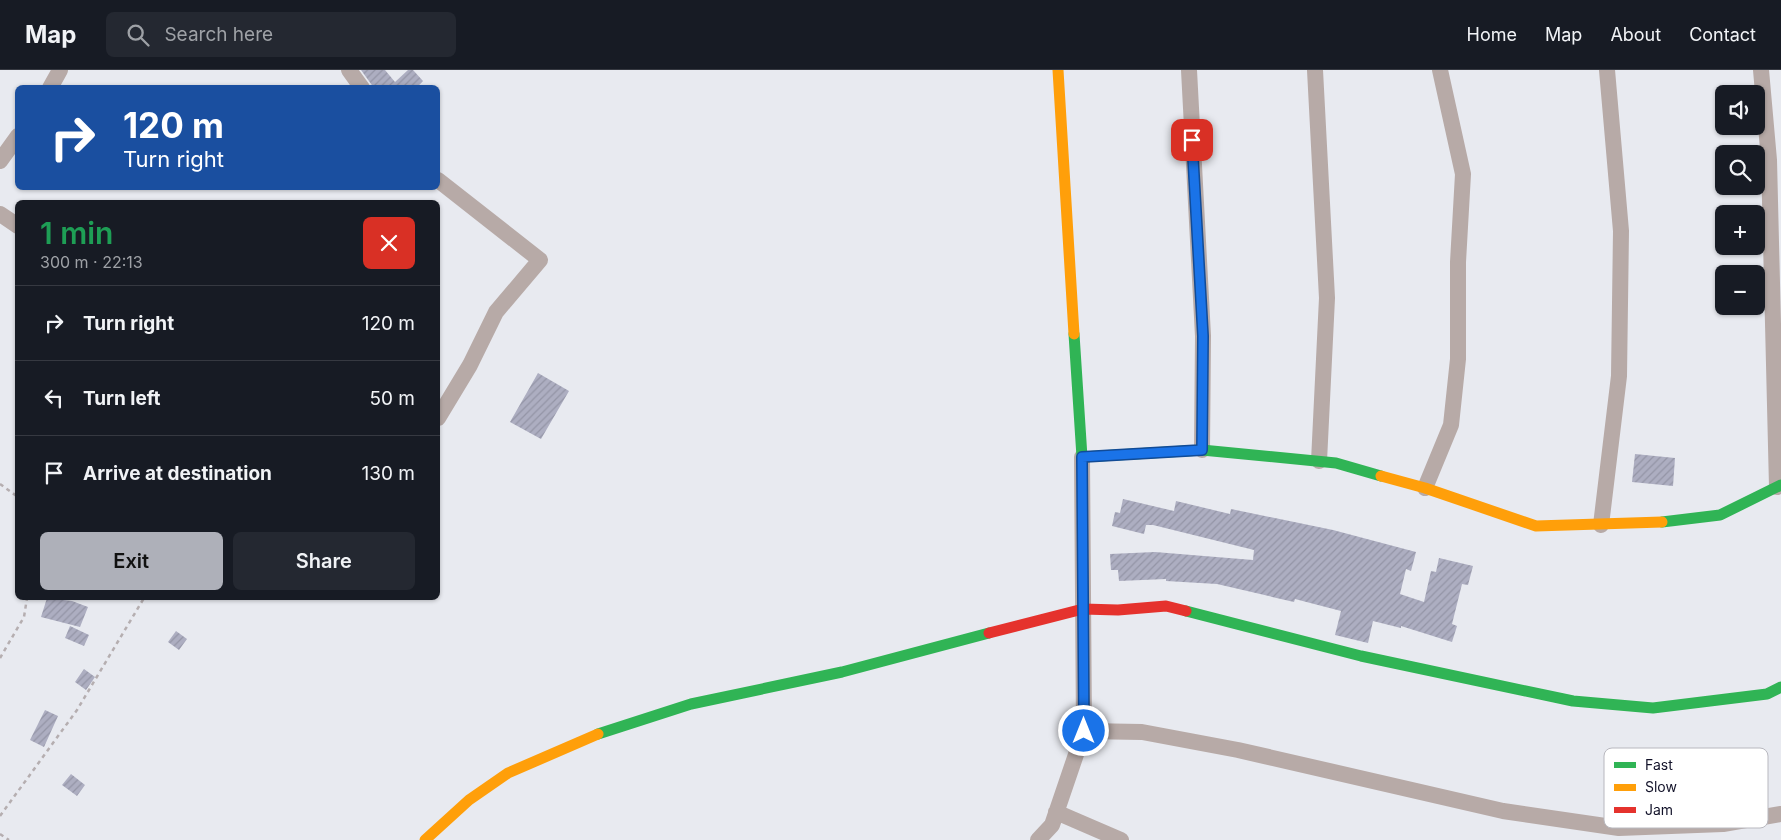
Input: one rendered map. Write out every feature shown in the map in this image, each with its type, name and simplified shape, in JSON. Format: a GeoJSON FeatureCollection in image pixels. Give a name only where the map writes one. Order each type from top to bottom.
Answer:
{"type":"FeatureCollection","features":[{"type":"Feature","properties":{"kind":"street"},"geometry":{"type":"LineString","coordinates":[[52,85],[60,70]]}},
{"type":"Feature","properties":{"kind":"street"},"geometry":{"type":"LineString","coordinates":[[1038,840],[1052,825],[1084,731],[1082,457],[1058,70]]}},
{"type":"Feature","properties":{"kind":"street"},"geometry":{"type":"LineString","coordinates":[[1189,70],[1203,336],[1202,450]]}},
{"type":"Feature","properties":{"kind":"street"},"geometry":{"type":"LineString","coordinates":[[1315,70],[1327,298],[1320,461]]}},
{"type":"Feature","properties":{"kind":"street"},"geometry":{"type":"LineString","coordinates":[[1425,488],[1451,425],[1458,359],[1458,262],[1463,174],[1440,70]]}},
{"type":"Feature","properties":{"kind":"street"},"geometry":{"type":"LineString","coordinates":[[1601,525],[1619,376],[1621,231],[1607,70]]}},
{"type":"Feature","properties":{"kind":"street"},"geometry":{"type":"LineString","coordinates":[[1082,457],[1202,450],[1336,463],[1425,488],[1536,526],[1652,524],[1720,514],[1779,486],[1769,160],[1761,70]]}},
{"type":"Feature","properties":{"kind":"street"},"geometry":{"type":"LineString","coordinates":[[0,161],[15,140]]}},
{"type":"Feature","properties":{"kind":"street"},"geometry":{"type":"LineString","coordinates":[[440,182],[540,260],[496,312],[470,365],[440,415]]}},
{"type":"Feature","properties":{"kind":"street"},"geometry":{"type":"LineString","coordinates":[[0,214],[15,224]]}},
{"type":"Feature","properties":{"kind":"street"},"geometry":{"type":"LineString","coordinates":[[425,840],[469,800],[508,773],[616,727],[691,704],[842,672],[1083,609],[1118,610],[1166,606],[1361,656],[1572,701],[1653,708],[1767,694],[1781,687]]}},
{"type":"Feature","properties":{"kind":"street"},"geometry":{"type":"LineString","coordinates":[[1084,731],[1142,732],[1238,750],[1503,811],[1604,826]]}},
{"type":"Feature","properties":{"kind":"street"},"geometry":{"type":"LineString","coordinates":[[1056,812],[1121,840]]}},
{"type":"Feature","properties":{"kind":"street"},"geometry":{"type":"LineString","coordinates":[[1768,816],[1781,814]]}},
{"type":"Feature","properties":{"kind":"path"},"geometry":{"type":"LineString","coordinates":[[0,484],[15,495]]}},
{"type":"Feature","properties":{"kind":"path"},"geometry":{"type":"LineString","coordinates":[[0,658],[24,617],[26,600]]}},
{"type":"Feature","properties":{"kind":"path"},"geometry":{"type":"LineString","coordinates":[[0,816],[77,710],[143,600]]}},
{"type":"Feature","properties":{"kind":"path"},"geometry":{"type":"LineString","coordinates":[[0,834],[9,840]]}},
{"type":"Feature","properties":{"kind":"building"},"geometry":{"type":"Polygon","coordinates":[[[361,70],[385,70],[395,82],[408,70],[413,70],[423,81],[419,85],[372,85],[361,70]]]}},
{"type":"Feature","properties":{"kind":"building"},"geometry":{"type":"Polygon","coordinates":[[[538,373],[569,391],[541,439],[510,422],[538,373]]]}},
{"type":"Feature","properties":{"kind":"building"},"geometry":{"type":"Polygon","coordinates":[[[1635,454],[1675,458],[1673,486],[1632,482],[1635,454]]]}},
{"type":"Feature","properties":{"kind":"building"},"geometry":{"type":"Polygon","coordinates":[[[1123,499],[1174,511],[1176,501],[1230,514],[1231,509],[1333,530],[1416,552],[1411,571],[1406,569],[1400,594],[1424,602],[1431,571],[1436,572],[1439,558],[1473,566],[1468,585],[1462,584],[1452,624],[1457,626],[1452,642],[1401,626],[1401,628],[1373,621],[1368,643],[1335,635],[1341,611],[1295,599],[1294,602],[1217,584],[1166,581],[1166,579],[1119,581],[1118,570],[1111,570],[1110,554],[1155,552],[1253,560],[1254,550],[1153,525],[1146,525],[1144,534],[1112,526],[1115,512],[1120,513],[1123,499]]]}},
{"type":"Feature","properties":{"kind":"building"},"geometry":{"type":"Polygon","coordinates":[[[46,600],[72,601],[88,607],[80,627],[41,617],[46,600]]]}},
{"type":"Feature","properties":{"kind":"building"},"geometry":{"type":"Polygon","coordinates":[[[70,626],[89,635],[84,646],[65,638],[70,626]]]}},
{"type":"Feature","properties":{"kind":"building"},"geometry":{"type":"Polygon","coordinates":[[[176,631],[187,639],[179,650],[168,642],[176,631]]]}},
{"type":"Feature","properties":{"kind":"building"},"geometry":{"type":"Polygon","coordinates":[[[84,669],[95,677],[86,690],[75,682],[84,669]]]}},
{"type":"Feature","properties":{"kind":"building"},"geometry":{"type":"Polygon","coordinates":[[[45,710],[58,716],[44,747],[30,740],[45,710]]]}},
{"type":"Feature","properties":{"kind":"building"},"geometry":{"type":"Polygon","coordinates":[[[71,774],[85,785],[77,796],[62,785],[71,774]]]}},
{"type":"Feature","properties":{"kind":"traffic: fast"},"geometry":{"type":"LineString","coordinates":[[1074,334],[1082,457],[1202,450],[1336,463],[1381,476]]}},
{"type":"Feature","properties":{"kind":"traffic: fast"},"geometry":{"type":"LineString","coordinates":[[1662,522],[1720,515],[1781,485]]}},
{"type":"Feature","properties":{"kind":"traffic: fast"},"geometry":{"type":"LineString","coordinates":[[1186,611],[1361,656],[1573,701],[1653,708],[1767,694],[1781,687]]}},
{"type":"Feature","properties":{"kind":"traffic: fast"},"geometry":{"type":"LineString","coordinates":[[598,734],[691,704],[842,672],[989,633]]}},
{"type":"Feature","properties":{"kind":"traffic: slow"},"geometry":{"type":"LineString","coordinates":[[1058,70],[1074,334]]}},
{"type":"Feature","properties":{"kind":"traffic: slow"},"geometry":{"type":"LineString","coordinates":[[1381,476],[1425,488],[1536,526],[1662,522]]}},
{"type":"Feature","properties":{"kind":"traffic: slow"},"geometry":{"type":"LineString","coordinates":[[425,840],[469,800],[508,773],[598,734]]}},
{"type":"Feature","properties":{"kind":"traffic: jam"},"geometry":{"type":"LineString","coordinates":[[989,633],[1083,609],[1118,610],[1166,606],[1186,611]]}},
{"type":"Feature","properties":{"kind":"route"},"geometry":{"type":"LineString","coordinates":[[1084,731],[1082,457],[1202,450],[1203,336],[1192,140]]}}]}
